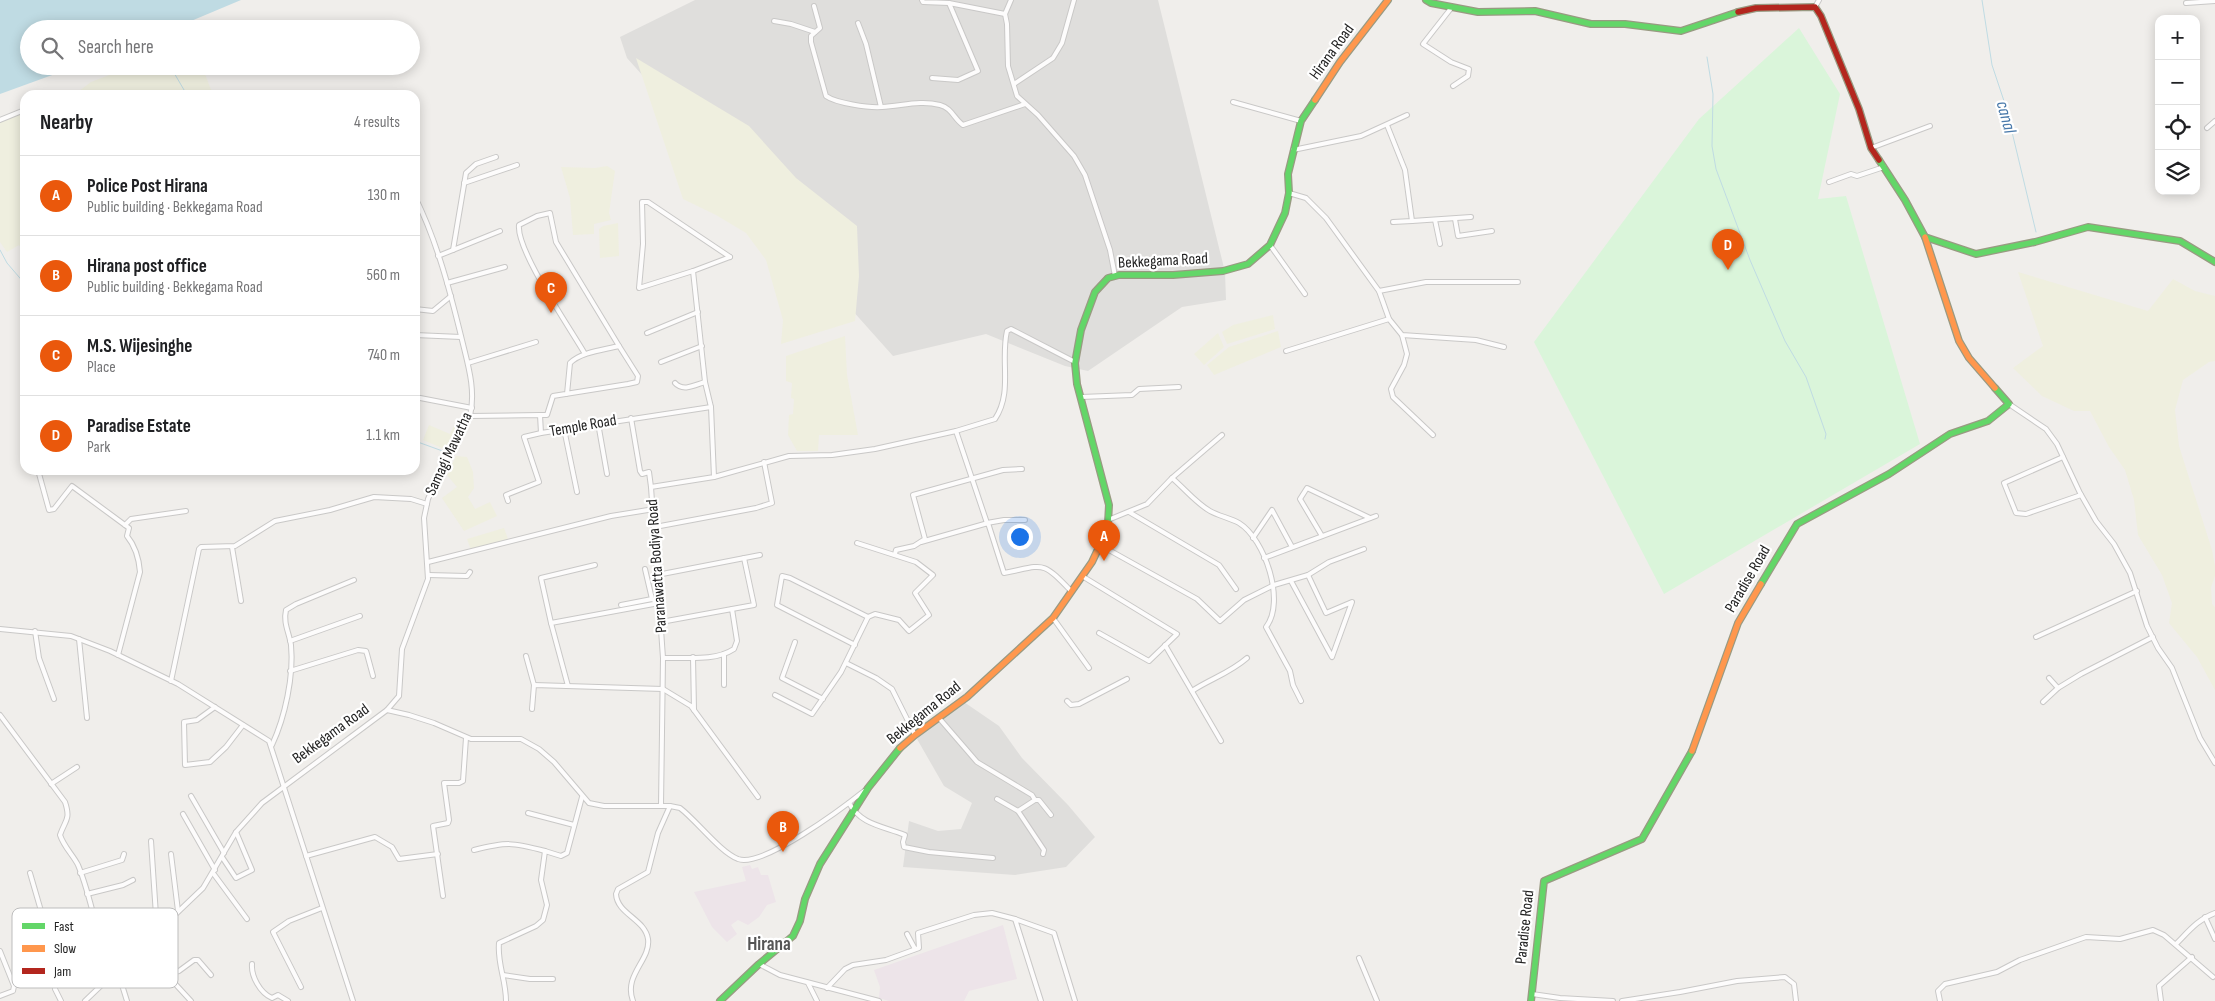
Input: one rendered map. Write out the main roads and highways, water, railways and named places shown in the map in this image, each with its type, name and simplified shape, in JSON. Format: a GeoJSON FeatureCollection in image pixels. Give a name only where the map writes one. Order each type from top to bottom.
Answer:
{"type":"FeatureCollection","features":[{"type":"Feature","properties":{"kind":"water"},"geometry":{"type":"Polygon","coordinates":[[[0,0],[241,0],[193,20],[20,20],[20,75],[52,75],[0,94],[0,0]]]}},
{"type":"Feature","properties":{"kind":"waterway","name":"canal"},"geometry":{"type":"LineString","coordinates":[[1982,0],[1992,65],[2006,107],[2036,232]]}},
{"type":"Feature","properties":{"kind":"waterway"},"geometry":{"type":"LineString","coordinates":[[1707,57],[1713,94],[1712,146],[1716,169],[1750,260],[1785,341],[1806,377],[1826,434],[1825,439]]}},
{"type":"Feature","properties":{"kind":"waterway"},"geometry":{"type":"LineString","coordinates":[[175,75],[184,90]]}},
{"type":"Feature","properties":{"kind":"waterway"},"geometry":{"type":"LineString","coordinates":[[0,250],[7,263],[20,278]]}},
{"type":"Feature","properties":{"kind":"waterway"},"geometry":{"type":"LineString","coordinates":[[420,443],[448,453]]}},
{"type":"Feature","properties":{"kind":"place","name":"Paradise Estate"},"geometry":{"type":"Point","coordinates":[1728,270]}},
{"type":"Feature","properties":{"kind":"place","name":"M.S. Wijesinghe"},"geometry":{"type":"Point","coordinates":[551,313]}},
{"type":"Feature","properties":{"kind":"place","name":"Police Post Hirana"},"geometry":{"type":"Point","coordinates":[1104,561]}},
{"type":"Feature","properties":{"kind":"place","name":"Hirana post office"},"geometry":{"type":"Point","coordinates":[783,852]}},
{"type":"Feature","properties":{"kind":"district","name":"Hirana"},"geometry":{"type":"Point","coordinates":[769,944]}}]}
